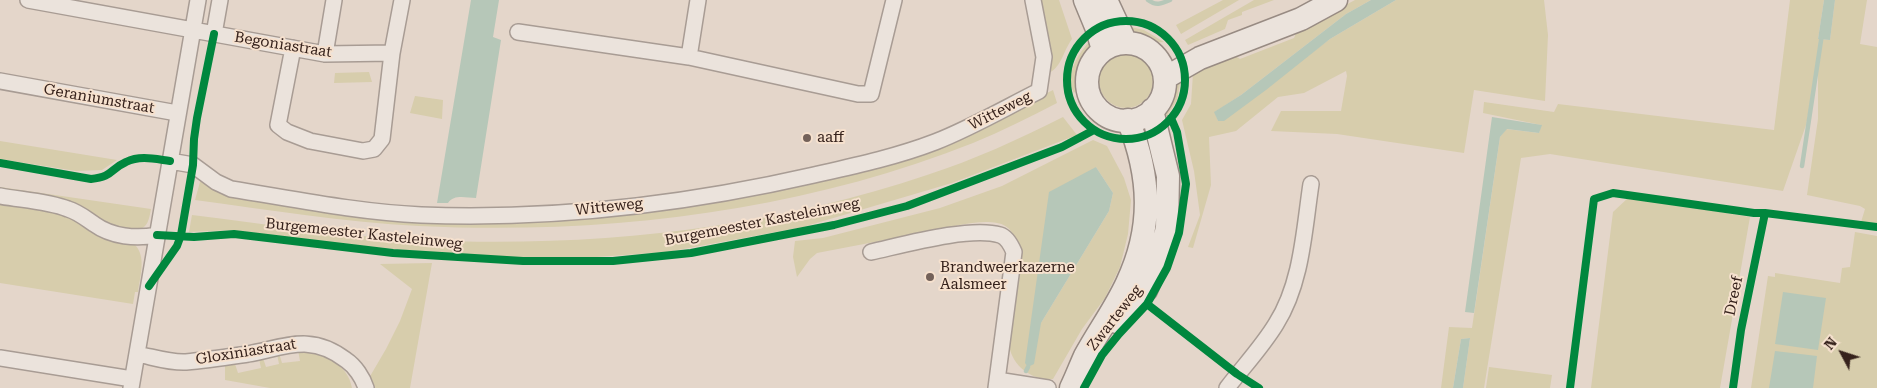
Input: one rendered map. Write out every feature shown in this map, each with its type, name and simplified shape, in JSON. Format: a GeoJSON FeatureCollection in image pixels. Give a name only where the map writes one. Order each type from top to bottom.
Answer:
{"type":"FeatureCollection","features":[{"type":"Feature","properties":{"kind":"main road"},"geometry":{"type":"LineString","coordinates":[[1086,0],[1103,50]]}},
{"type":"Feature","properties":{"kind":"main road"},"geometry":{"type":"LineString","coordinates":[[1106,0],[1126,43]]}},
{"type":"Feature","properties":{"kind":"main road"},"geometry":{"type":"LineString","coordinates":[[1162,70],[1198,44],[1309,0]]}},
{"type":"Feature","properties":{"kind":"main road"},"geometry":{"type":"LineString","coordinates":[[1162,70],[1200,58],[1301,19],[1336,0]]}},
{"type":"Feature","properties":{"kind":"main road"},"geometry":{"type":"LineString","coordinates":[[1126,43],[1139,44],[1150,51],[1162,70],[1164,89],[1160,100],[1152,110],[1142,117],[1128,120],[1112,118],[1102,112],[1090,96],[1088,82],[1089,70],[1103,50],[1114,45],[1126,43]]}},
{"type":"Feature","properties":{"kind":"main road","name":"Zwarteweg"},"geometry":{"type":"LineString","coordinates":[[1085,356],[1146,290],[1160,260],[1167,228],[1168,176],[1152,110]]}},
{"type":"Feature","properties":{"kind":"main road","name":"Zwarteweg"},"geometry":{"type":"LineString","coordinates":[[1071,388],[1085,356],[1127,284],[1139,253],[1146,220],[1144,171],[1136,138],[1128,120]]}},
{"type":"Feature","properties":{"kind":"street","name":"Begoniastraat"},"geometry":{"type":"LineString","coordinates":[[28,0],[325,54],[392,53]]}},
{"type":"Feature","properties":{"kind":"street"},"geometry":{"type":"LineString","coordinates":[[0,358],[132,384],[177,113],[198,0]]}},
{"type":"Feature","properties":{"kind":"street"},"geometry":{"type":"LineString","coordinates":[[214,34],[220,0]]}},
{"type":"Feature","properties":{"kind":"street"},"geometry":{"type":"LineString","coordinates":[[325,54],[334,0]]}},
{"type":"Feature","properties":{"kind":"street"},"geometry":{"type":"LineString","coordinates":[[293,48],[278,125],[287,132],[310,141],[363,151],[374,149],[382,139],[392,53],[402,0]]}},
{"type":"Feature","properties":{"kind":"street"},"geometry":{"type":"LineString","coordinates":[[689,57],[698,0]]}},
{"type":"Feature","properties":{"kind":"street"},"geometry":{"type":"LineString","coordinates":[[518,32],[689,57],[858,94],[871,94],[894,0]]}},
{"type":"Feature","properties":{"kind":"street","name":"Witteweg"},"geometry":{"type":"LineString","coordinates":[[170,161],[193,165],[216,182],[231,189],[358,209],[419,214],[473,216],[564,212],[704,197],[760,187],[862,164],[934,142],[975,124],[1039,91],[1044,57],[1032,0]]}},
{"type":"Feature","properties":{"kind":"street","name":"Geraniumstraat"},"geometry":{"type":"LineString","coordinates":[[0,81],[177,113]]}},
{"type":"Feature","properties":{"kind":"street"},"geometry":{"type":"LineString","coordinates":[[1227,388],[1276,324],[1290,293],[1298,268],[1311,184]]}},
{"type":"Feature","properties":{"kind":"street"},"geometry":{"type":"LineString","coordinates":[[0,196],[67,208],[85,217],[100,228],[111,232],[143,238],[157,235]]}},
{"type":"Feature","properties":{"kind":"street"},"geometry":{"type":"LineString","coordinates":[[871,252],[966,232],[1001,235],[1010,242],[1014,252],[997,384],[1048,388]]}},
{"type":"Feature","properties":{"kind":"street","name":"Gloxiniastraat"},"geometry":{"type":"LineString","coordinates":[[137,354],[183,362],[249,354],[292,343],[308,343],[326,347],[352,364],[366,388]]}},
{"type":"Feature","properties":{"kind":"shaded area"},"geometry":{"type":"Polygon","coordinates":[[[471,0],[499,0],[493,37],[501,40],[476,198],[457,197],[448,203],[437,203],[471,0]]]}},
{"type":"Feature","properties":{"kind":"shaded area"},"geometry":{"type":"Polygon","coordinates":[[[1039,0],[1059,0],[1072,39],[1060,63],[1048,74],[1039,0]]]}},
{"type":"Feature","properties":{"kind":"shaded area"},"geometry":{"type":"Polygon","coordinates":[[[1223,0],[1239,0],[1181,34],[1176,25],[1223,0]]]}},
{"type":"Feature","properties":{"kind":"shaded area"},"geometry":{"type":"Polygon","coordinates":[[[1254,0],[1274,0],[1242,12],[1242,15],[1228,20],[1225,29],[1188,45],[1185,40],[1254,0]]]}},
{"type":"Feature","properties":{"kind":"shaded area"},"geometry":{"type":"Polygon","coordinates":[[[1355,0],[1371,0],[1346,14],[1241,95],[1215,112],[1218,121],[1330,39],[1396,0],[1544,0],[1548,35],[1545,101],[1474,90],[1464,153],[1337,134],[1271,131],[1281,111],[1341,111],[1347,76],[1346,71],[1304,93],[1278,97],[1236,131],[1209,137],[1211,185],[1193,248],[1188,247],[1200,215],[1194,171],[1182,120],[1191,104],[1193,73],[1234,55],[1240,59],[1294,38],[1297,31],[1355,0]]]}},
{"type":"Feature","properties":{"kind":"shaded area"},"geometry":{"type":"Polygon","coordinates":[[[1371,0],[1396,0],[1330,39],[1224,121],[1218,121],[1214,112],[1241,95],[1346,14],[1371,0]]]}},
{"type":"Feature","properties":{"kind":"shaded area"},"geometry":{"type":"Polygon","coordinates":[[[1790,0],[1824,0],[1818,39],[1830,40],[1835,0],[1867,0],[1860,44],[1877,47],[1877,224],[1861,222],[1865,209],[1860,206],[1807,195],[1818,119],[1818,64],[1806,125],[1783,191],[1550,154],[1521,158],[1484,388],[1463,388],[1470,338],[1461,339],[1453,388],[1441,388],[1449,327],[1472,328],[1500,137],[1506,129],[1539,133],[1541,125],[1483,113],[1484,102],[1554,112],[1558,104],[1774,130],[1790,0]]]}},
{"type":"Feature","properties":{"kind":"shaded area"},"geometry":{"type":"Polygon","coordinates":[[[1824,0],[1835,0],[1830,40],[1818,39],[1824,0]]]}},
{"type":"Feature","properties":{"kind":"shaded area"},"geometry":{"type":"Polygon","coordinates":[[[1126,26],[1144,30],[1164,42],[1142,40],[1133,35],[1126,26]]]}},
{"type":"Feature","properties":{"kind":"shaded area"},"geometry":{"type":"Polygon","coordinates":[[[1094,37],[1094,48],[1086,62],[1080,85],[1074,93],[1071,86],[1072,70],[1079,55],[1094,37]]]}},
{"type":"Feature","properties":{"kind":"shaded area"},"geometry":{"type":"Polygon","coordinates":[[[1121,54],[1131,54],[1141,58],[1149,66],[1153,81],[1149,96],[1141,104],[1131,108],[1121,108],[1111,104],[1103,96],[1099,86],[1099,76],[1103,66],[1111,58],[1121,54]]]}},
{"type":"Feature","properties":{"kind":"shaded area"},"geometry":{"type":"Polygon","coordinates":[[[369,72],[372,82],[334,83],[335,73],[369,72]]]}},
{"type":"Feature","properties":{"kind":"shaded area"},"geometry":{"type":"Polygon","coordinates":[[[1181,78],[1177,100],[1165,119],[1159,111],[1167,98],[1170,87],[1181,78]]]}},
{"type":"Feature","properties":{"kind":"shaded area"},"geometry":{"type":"Polygon","coordinates":[[[1053,90],[1057,103],[973,143],[907,167],[771,202],[701,214],[631,222],[560,227],[489,228],[419,226],[335,219],[195,200],[200,182],[204,179],[464,221],[821,180],[1031,101],[1053,90]]]}},
{"type":"Feature","properties":{"kind":"shaded area"},"geometry":{"type":"Polygon","coordinates":[[[415,96],[443,100],[442,119],[410,113],[415,96]]]}},
{"type":"Feature","properties":{"kind":"shaded area"},"geometry":{"type":"Polygon","coordinates":[[[1063,117],[1077,135],[952,183],[803,227],[667,252],[582,258],[520,258],[416,251],[314,241],[234,230],[189,232],[192,215],[334,233],[419,240],[548,241],[676,231],[740,222],[865,194],[962,163],[1063,117]]]}},
{"type":"Feature","properties":{"kind":"shaded area"},"geometry":{"type":"Polygon","coordinates":[[[1492,117],[1542,125],[1539,133],[1507,129],[1500,137],[1474,313],[1465,312],[1492,117]]]}},
{"type":"Feature","properties":{"kind":"shaded area"},"geometry":{"type":"Polygon","coordinates":[[[1093,140],[1107,146],[1124,178],[1131,200],[1128,234],[1120,267],[1105,298],[1082,329],[1053,379],[1038,378],[1031,375],[1019,366],[1011,354],[1009,346],[1016,247],[1011,231],[1002,224],[982,222],[965,224],[817,253],[810,259],[797,277],[793,257],[795,241],[823,238],[940,208],[1002,186],[1093,140]],[[1096,167],[1041,323],[1109,211],[1113,193],[1096,167]]]}},
{"type":"Feature","properties":{"kind":"shaded area"},"geometry":{"type":"Polygon","coordinates":[[[0,141],[117,160],[102,170],[76,171],[0,159],[0,141]]]}},
{"type":"Feature","properties":{"kind":"shaded area"},"geometry":{"type":"Polygon","coordinates":[[[1096,167],[1113,193],[1109,211],[1041,323],[1034,364],[1028,367],[1025,363],[1049,192],[1096,167]]]}},
{"type":"Feature","properties":{"kind":"shaded area"},"geometry":{"type":"Polygon","coordinates":[[[0,187],[151,209],[146,225],[131,232],[0,192],[0,187]]]}},
{"type":"Feature","properties":{"kind":"shaded area"},"geometry":{"type":"Polygon","coordinates":[[[1629,197],[1750,217],[1720,388],[1591,388],[1613,212],[1629,197]]]}},
{"type":"Feature","properties":{"kind":"shaded area"},"geometry":{"type":"Polygon","coordinates":[[[0,202],[64,212],[134,244],[140,254],[142,266],[138,292],[135,292],[133,304],[0,283],[0,202]]]}},
{"type":"Feature","properties":{"kind":"shaded area"},"geometry":{"type":"Polygon","coordinates":[[[1855,232],[1877,236],[1877,388],[1751,388],[1768,276],[1775,277],[1775,273],[1840,283],[1842,268],[1850,267],[1855,232]]]}},
{"type":"Feature","properties":{"kind":"shaded area"},"geometry":{"type":"Polygon","coordinates":[[[432,263],[410,388],[372,388],[369,378],[400,321],[412,289],[380,264],[432,263]]]}},
{"type":"Feature","properties":{"kind":"shaded area"},"geometry":{"type":"Polygon","coordinates":[[[1783,292],[1826,298],[1818,350],[1775,344],[1783,292]]]}},
{"type":"Feature","properties":{"kind":"shaded area"},"geometry":{"type":"Polygon","coordinates":[[[1470,338],[1463,388],[1453,388],[1461,339],[1470,338]]]}},
{"type":"Feature","properties":{"kind":"shaded area"},"geometry":{"type":"Polygon","coordinates":[[[298,350],[316,353],[332,360],[345,372],[352,388],[270,388],[225,380],[225,364],[235,364],[238,373],[261,368],[259,359],[263,358],[266,367],[279,364],[277,354],[279,353],[282,363],[300,361],[298,350]]]}},
{"type":"Feature","properties":{"kind":"shaded area"},"geometry":{"type":"Polygon","coordinates":[[[1775,351],[1817,356],[1813,388],[1769,388],[1775,351]]]}},
{"type":"Feature","properties":{"kind":"shaded area"},"geometry":{"type":"Polygon","coordinates":[[[1489,367],[1552,375],[1550,388],[1486,388],[1489,367]]]}},
{"type":"Feature","properties":{"kind":"waterway"},"geometry":{"type":"LineString","coordinates":[[1148,0],[1159,4],[1170,0]]}},
{"type":"Feature","properties":{"kind":"waterway"},"geometry":{"type":"LineString","coordinates":[[1802,166],[1822,34]]}},
{"type":"Feature","properties":{"kind":"waterway"},"geometry":{"type":"LineString","coordinates":[[1026,371],[1028,367]]}},
{"type":"Feature","properties":{"kind":"cycle path"},"geometry":{"type":"LineString","coordinates":[[1126,21],[1148,26],[1168,38],[1180,58],[1185,80],[1180,102],[1168,122],[1148,134],[1126,139],[1104,134],[1084,122],[1072,102],[1067,80],[1072,58],[1084,38],[1104,26],[1126,21]]}},
{"type":"Feature","properties":{"kind":"cycle path"},"geometry":{"type":"LineString","coordinates":[[149,286],[177,246],[181,235],[193,165],[197,118],[214,34]]}},
{"type":"Feature","properties":{"kind":"cycle path"},"geometry":{"type":"LineString","coordinates":[[1084,388],[1102,355],[1147,304],[1167,268],[1179,233],[1186,184],[1177,132],[1171,118]]}},
{"type":"Feature","properties":{"kind":"cycle path","name":"Burgemeester Kasteleinweg"},"geometry":{"type":"LineString","coordinates":[[157,235],[194,237],[234,234],[393,253],[523,261],[613,261],[691,253],[834,225],[907,206],[1062,147],[1094,130]]}},
{"type":"Feature","properties":{"kind":"cycle path"},"geometry":{"type":"LineString","coordinates":[[0,163],[91,179],[108,175],[131,160],[148,158],[170,161]]}},
{"type":"Feature","properties":{"kind":"cycle path"},"geometry":{"type":"LineString","coordinates":[[1570,388],[1594,199],[1613,193],[1765,213]]}},
{"type":"Feature","properties":{"kind":"cycle path","name":"Dreef"},"geometry":{"type":"LineString","coordinates":[[1733,388],[1741,330],[1765,213],[1877,227]]}},
{"type":"Feature","properties":{"kind":"cycle path"},"geometry":{"type":"LineString","coordinates":[[1147,304],[1237,374],[1259,388]]}},
{"type":"Feature","properties":{"kind":"place","name":"aaff"},"geometry":{"type":"Point","coordinates":[807,138]}},
{"type":"Feature","properties":{"kind":"place","name":"Brandweerkazerne Aalsmeer"},"geometry":{"type":"Point","coordinates":[930,277]}}]}
